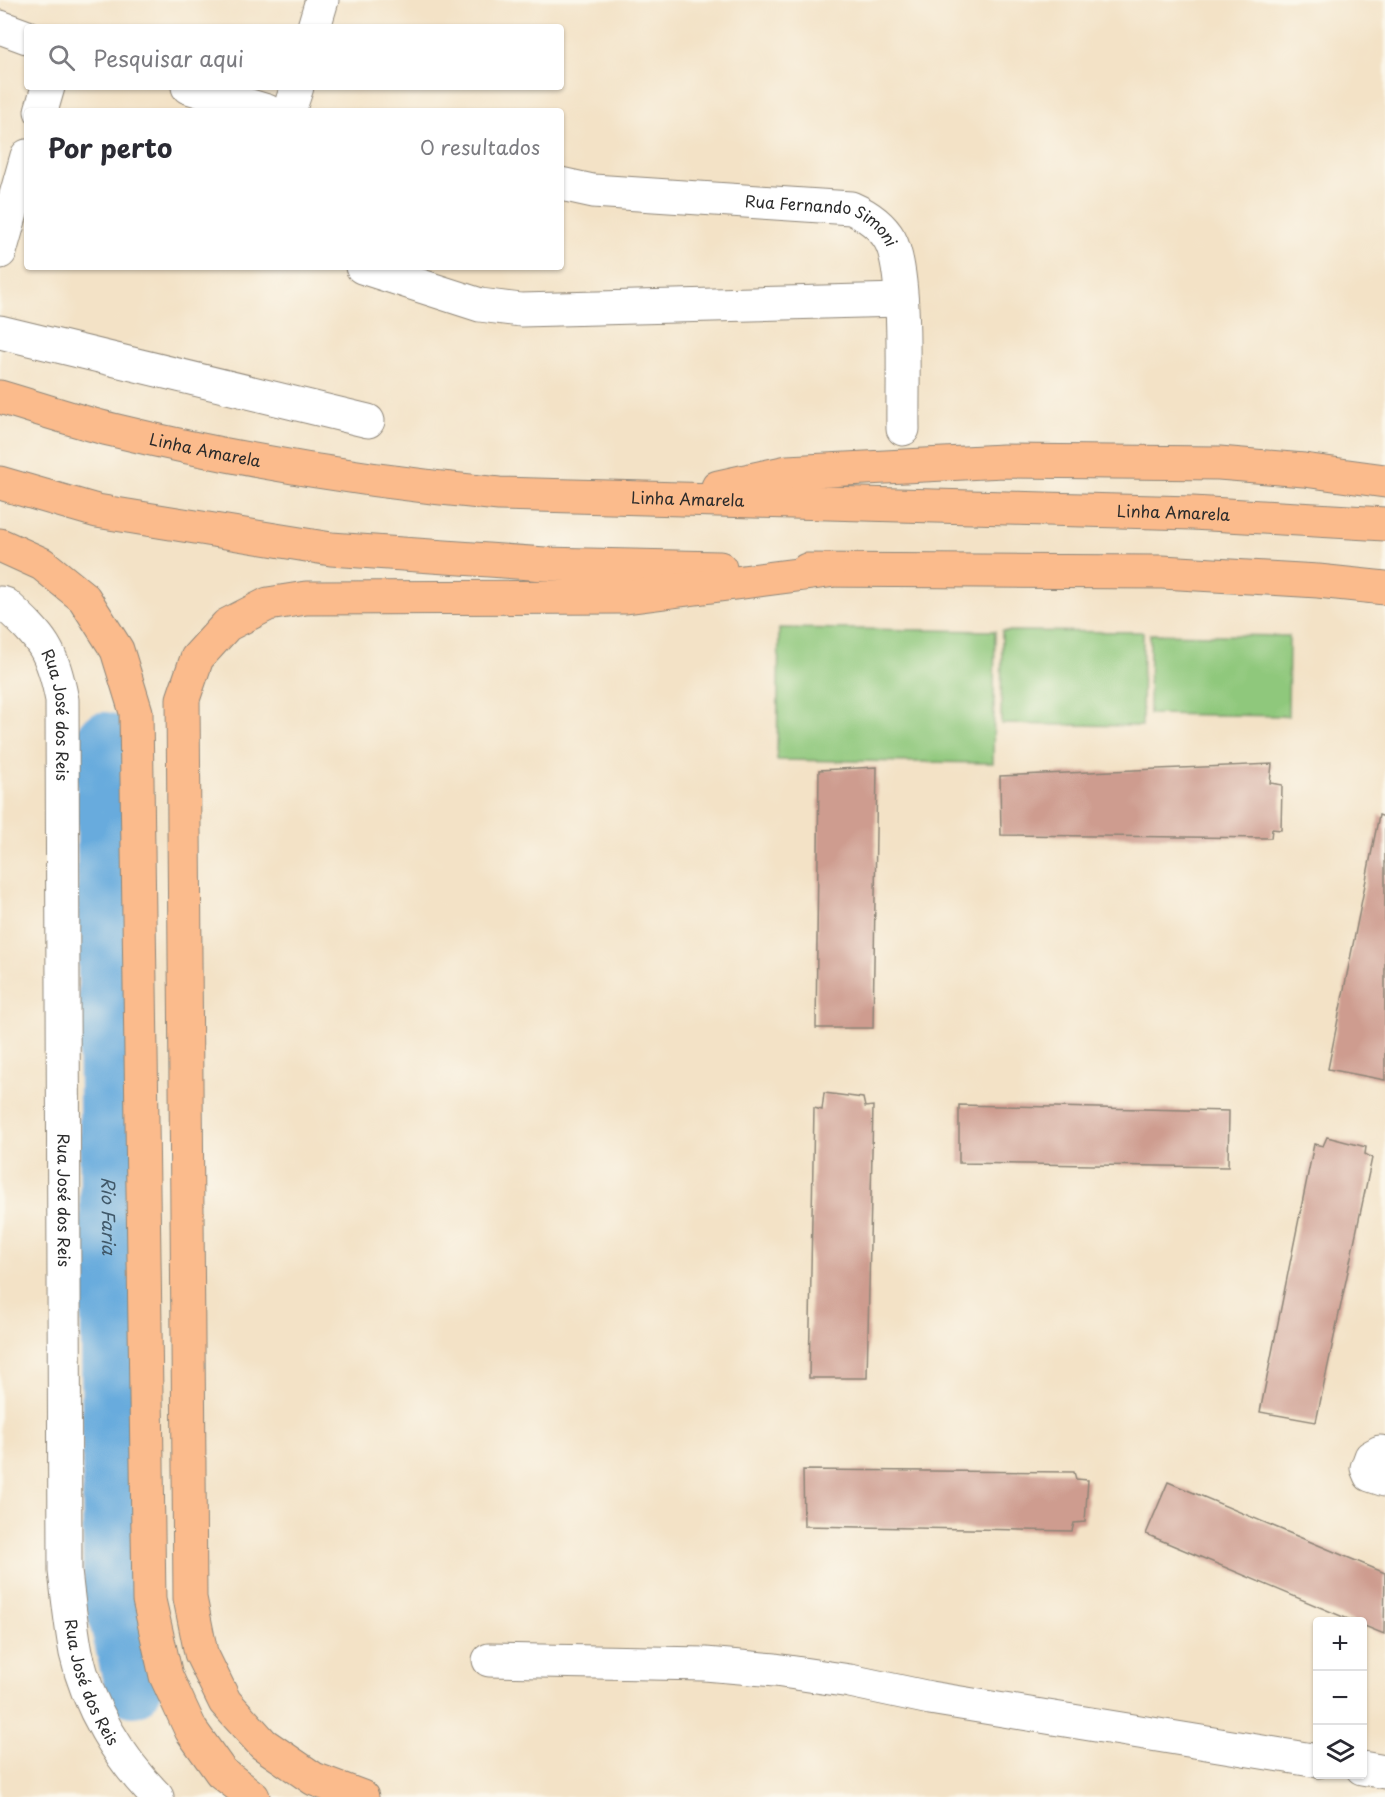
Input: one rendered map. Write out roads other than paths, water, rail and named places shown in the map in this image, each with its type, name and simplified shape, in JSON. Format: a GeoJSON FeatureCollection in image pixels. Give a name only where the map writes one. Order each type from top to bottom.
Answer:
{"type":"FeatureCollection","features":[{"type":"Feature","properties":{"kind":"highway","name":"Linha Amarela"},"geometry":{"type":"LineString","coordinates":[[0,397],[112,430],[294,467],[422,487],[499,494],[1192,513],[1385,524]]}},
{"type":"Feature","properties":{"kind":"highway"},"geometry":{"type":"LineString","coordinates":[[669,497],[787,472],[1003,460],[1219,463],[1304,470],[1385,481]]}},
{"type":"Feature","properties":{"kind":"highway"},"geometry":{"type":"LineString","coordinates":[[0,483],[97,511],[331,549],[545,564],[840,571],[1162,572],[1318,580],[1385,588]]}},
{"type":"Feature","properties":{"kind":"highway"},"geometry":{"type":"LineString","coordinates":[[0,545],[42,564],[84,598],[117,650],[136,712],[149,1600],[166,1676],[191,1730],[221,1772],[253,1797]]}},
{"type":"Feature","properties":{"kind":"highway"},"geometry":{"type":"LineString","coordinates":[[362,1797],[314,1779],[262,1744],[225,1702],[201,1653],[190,1598],[183,699],[197,658],[227,625],[268,604],[306,598],[626,597],[840,571]]}},
{"type":"Feature","properties":{"kind":"highway"},"geometry":{"type":"LineString","coordinates":[[142,1154],[187,1157]]}},
{"type":"Feature","properties":{"kind":"street"},"geometry":{"type":"LineString","coordinates":[[315,24],[322,0]]}},
{"type":"Feature","properties":{"kind":"street"},"geometry":{"type":"LineString","coordinates":[[0,27],[24,36]]}},
{"type":"Feature","properties":{"kind":"street"},"geometry":{"type":"LineString","coordinates":[[42,108],[47,90]]}},
{"type":"Feature","properties":{"kind":"street"},"geometry":{"type":"LineString","coordinates":[[198,90],[257,108]]}},
{"type":"Feature","properties":{"kind":"street"},"geometry":{"type":"LineString","coordinates":[[290,108],[296,90]]}},
{"type":"Feature","properties":{"kind":"street"},"geometry":{"type":"LineString","coordinates":[[0,252],[24,169]]}},
{"type":"Feature","properties":{"kind":"street","name":"Rua Fernando Simoni"},"geometry":{"type":"LineString","coordinates":[[564,185],[593,191],[851,208],[866,215],[889,240],[896,256],[901,300],[903,429]]}},
{"type":"Feature","properties":{"kind":"street"},"geometry":{"type":"LineString","coordinates":[[372,270],[480,304],[522,310],[901,300]]}},
{"type":"Feature","properties":{"kind":"street"},"geometry":{"type":"LineString","coordinates":[[0,333],[368,421]]}},
{"type":"Feature","properties":{"kind":"street","name":"Rua José dos Reis"},"geometry":{"type":"LineString","coordinates":[[0,603],[5,604],[38,634],[55,666],[62,700],[64,1571],[76,1654],[95,1707],[124,1759],[157,1797]]}},
{"type":"Feature","properties":{"kind":"street"},"geometry":{"type":"LineString","coordinates":[[1385,1453],[1380,1452],[1371,1457],[1367,1468],[1370,1475],[1385,1480]]}},
{"type":"Feature","properties":{"kind":"street"},"geometry":{"type":"LineString","coordinates":[[489,1660],[705,1664],[775,1670],[850,1681],[930,1698],[1313,1760]]}},
{"type":"Feature","properties":{"kind":"street"},"geometry":{"type":"LineString","coordinates":[[1367,1769],[1385,1772]]}},
{"type":"Feature","properties":{"kind":"waterway","name":"Rio Faria"},"geometry":{"type":"LineString","coordinates":[[104,740],[111,1593],[133,1689]]}}]}
